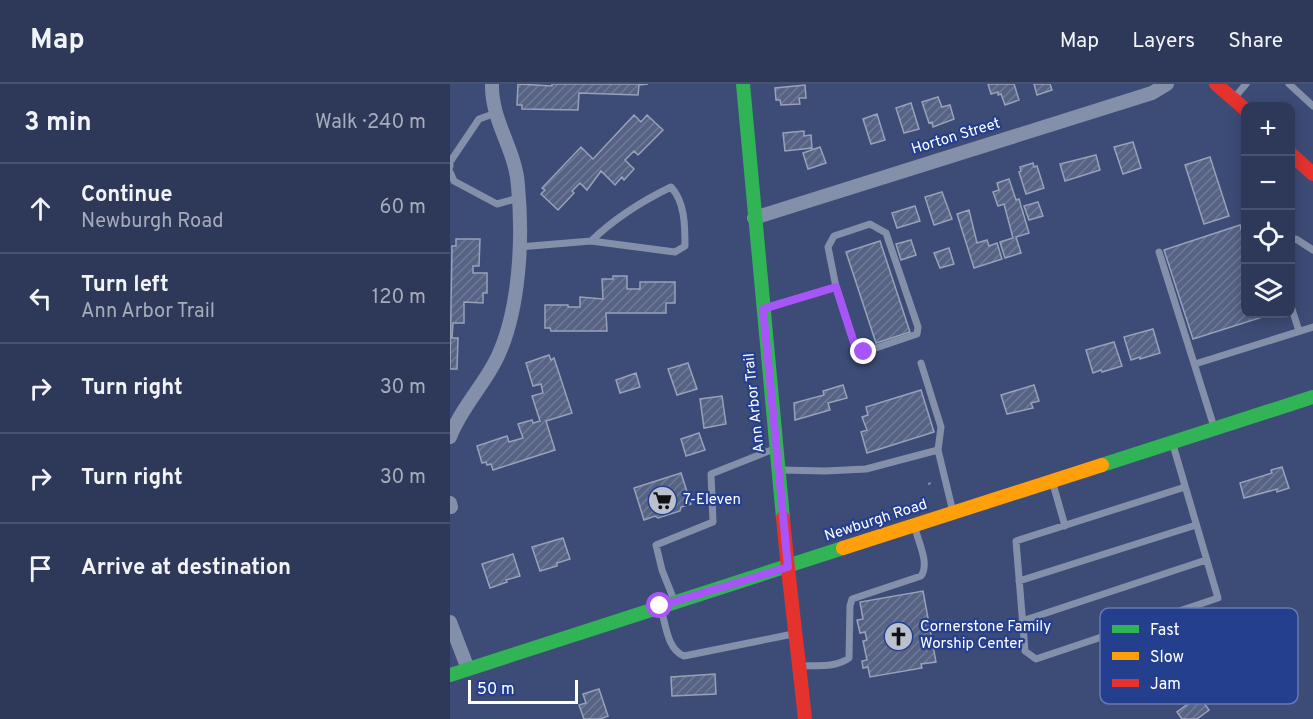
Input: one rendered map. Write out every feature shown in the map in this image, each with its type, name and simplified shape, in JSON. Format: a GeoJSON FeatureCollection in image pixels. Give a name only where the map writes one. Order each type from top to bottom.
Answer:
{"type":"FeatureCollection","features":[{"type":"Feature","properties":{"kind":"main road","name":"Ann Arbor Trail"},"geometry":{"type":"LineString","coordinates":[[743,84],[778,470],[805,719]]}},
{"type":"Feature","properties":{"kind":"main road"},"geometry":{"type":"LineString","coordinates":[[1216,84],[1241,106]]}},
{"type":"Feature","properties":{"kind":"main road"},"geometry":{"type":"LineString","coordinates":[[1293,156],[1313,174]]}},
{"type":"Feature","properties":{"kind":"main road","name":"Newburgh Road"},"geometry":{"type":"LineString","coordinates":[[450,675],[1313,397]]}},
{"type":"Feature","properties":{"kind":"street"},"geometry":{"type":"LineString","coordinates":[[450,437],[485,379],[504,340],[515,294],[519,247],[518,180],[514,160],[496,113],[492,84]]}},
{"type":"Feature","properties":{"kind":"street","name":"Horton Street"},"geometry":{"type":"LineString","coordinates":[[754,218],[1152,93],[1167,84]]}},
{"type":"Feature","properties":{"kind":"street"},"geometry":{"type":"LineString","coordinates":[[450,622],[468,669]]}},
{"type":"Feature","properties":{"kind":"lane"},"geometry":{"type":"LineString","coordinates":[[1233,99],[1246,84]]}},
{"type":"Feature","properties":{"kind":"lane"},"geometry":{"type":"LineString","coordinates":[[1289,84],[1313,106]]}},
{"type":"Feature","properties":{"kind":"lane"},"geometry":{"type":"LineString","coordinates":[[450,166],[450,162],[479,119],[496,113]]}},
{"type":"Feature","properties":{"kind":"lane"},"geometry":{"type":"LineString","coordinates":[[450,172],[454,181],[497,204],[519,198]]}},
{"type":"Feature","properties":{"kind":"lane"},"geometry":{"type":"LineString","coordinates":[[519,247],[591,241],[675,252],[685,246],[685,225],[679,195],[671,187],[657,193],[609,223],[591,241]]}},
{"type":"Feature","properties":{"kind":"lane"},"geometry":{"type":"LineString","coordinates":[[870,224],[886,233],[918,327],[917,334],[864,352],[856,349],[836,287],[828,247],[834,236],[870,224]]}},
{"type":"Feature","properties":{"kind":"lane"},"geometry":{"type":"LineString","coordinates":[[1295,239],[1313,250]]}},
{"type":"Feature","properties":{"kind":"lane"},"geometry":{"type":"LineString","coordinates":[[1159,252],[1215,429]]}},
{"type":"Feature","properties":{"kind":"lane"},"geometry":{"type":"LineString","coordinates":[[763,309],[836,287]]}},
{"type":"Feature","properties":{"kind":"lane"},"geometry":{"type":"LineString","coordinates":[[1295,318],[1299,331]]}},
{"type":"Feature","properties":{"kind":"lane"},"geometry":{"type":"LineString","coordinates":[[1195,364],[1313,327]]}},
{"type":"Feature","properties":{"kind":"lane"},"geometry":{"type":"LineString","coordinates":[[921,363],[941,428],[938,450],[953,513]]}},
{"type":"Feature","properties":{"kind":"lane"},"geometry":{"type":"LineString","coordinates":[[1172,442],[1218,598],[1188,608]]}},
{"type":"Feature","properties":{"kind":"lane"},"geometry":{"type":"LineString","coordinates":[[674,602],[662,570],[656,544],[713,522],[711,474],[776,448]]}},
{"type":"Feature","properties":{"kind":"lane"},"geometry":{"type":"LineString","coordinates":[[778,470],[866,469],[938,450]]}},
{"type":"Feature","properties":{"kind":"lane"},"geometry":{"type":"LineString","coordinates":[[1052,481],[1065,526]]}},
{"type":"Feature","properties":{"kind":"lane"},"geometry":{"type":"LineString","coordinates":[[1100,638],[1036,659],[1025,651],[1016,542],[1185,487]]}},
{"type":"Feature","properties":{"kind":"lane"},"geometry":{"type":"LineString","coordinates":[[1019,581],[1196,525]]}},
{"type":"Feature","properties":{"kind":"lane"},"geometry":{"type":"LineString","coordinates":[[800,667],[843,663],[849,658],[852,599],[921,576],[925,571],[925,565],[914,526]]}},
{"type":"Feature","properties":{"kind":"lane"},"geometry":{"type":"LineString","coordinates":[[1022,621],[1206,560]]}},
{"type":"Feature","properties":{"kind":"lane"},"geometry":{"type":"LineString","coordinates":[[660,606],[672,646],[677,653],[684,656],[795,633]]}},
{"type":"Feature","properties":{"kind":"building"},"geometry":{"type":"Polygon","coordinates":[[[518,84],[552,86],[552,84],[648,84],[639,85],[638,95],[579,93],[578,110],[522,109],[522,105],[517,105],[518,84]]]}},
{"type":"Feature","properties":{"kind":"building"},"geometry":{"type":"Polygon","coordinates":[[[988,84],[1014,84],[1019,100],[1005,105],[1001,94],[998,95],[998,92],[991,94],[988,84]]]}},
{"type":"Feature","properties":{"kind":"building"},"geometry":{"type":"Polygon","coordinates":[[[1034,84],[1050,84],[1052,90],[1037,95],[1034,84]]]}},
{"type":"Feature","properties":{"kind":"building"},"geometry":{"type":"Polygon","coordinates":[[[805,85],[806,98],[799,98],[800,104],[781,105],[780,100],[776,100],[775,88],[805,85]]]}},
{"type":"Feature","properties":{"kind":"building"},"geometry":{"type":"Polygon","coordinates":[[[938,97],[942,107],[950,105],[954,119],[933,127],[932,122],[929,123],[922,102],[938,97]]]}},
{"type":"Feature","properties":{"kind":"building"},"geometry":{"type":"Polygon","coordinates":[[[911,103],[919,129],[904,133],[896,108],[911,103]]]}},
{"type":"Feature","properties":{"kind":"building"},"geometry":{"type":"Polygon","coordinates":[[[877,114],[885,140],[871,144],[863,119],[877,114]]]}},
{"type":"Feature","properties":{"kind":"building"},"geometry":{"type":"Polygon","coordinates":[[[634,115],[641,122],[647,115],[663,130],[638,155],[634,151],[625,160],[634,169],[624,180],[622,177],[615,185],[601,171],[587,190],[580,183],[558,210],[541,194],[545,190],[542,188],[581,147],[593,159],[634,115]]]}},
{"type":"Feature","properties":{"kind":"building"},"geometry":{"type":"Polygon","coordinates":[[[804,131],[804,136],[811,135],[812,148],[785,151],[783,133],[804,131]]]}},
{"type":"Feature","properties":{"kind":"building"},"geometry":{"type":"Polygon","coordinates":[[[1133,142],[1141,168],[1123,174],[1114,147],[1133,142]]]}},
{"type":"Feature","properties":{"kind":"building"},"geometry":{"type":"Polygon","coordinates":[[[820,147],[826,163],[808,169],[803,153],[820,147]]]}},
{"type":"Feature","properties":{"kind":"building"},"geometry":{"type":"Polygon","coordinates":[[[1096,155],[1100,170],[1065,181],[1060,164],[1096,155]]]}},
{"type":"Feature","properties":{"kind":"building"},"geometry":{"type":"Polygon","coordinates":[[[1210,157],[1229,216],[1204,224],[1185,165],[1210,157]]]}},
{"type":"Feature","properties":{"kind":"building"},"geometry":{"type":"Polygon","coordinates":[[[1033,163],[1034,167],[1037,166],[1044,188],[1026,194],[1019,172],[1020,167],[1033,163]]]}},
{"type":"Feature","properties":{"kind":"building"},"geometry":{"type":"Polygon","coordinates":[[[1009,179],[1016,200],[1019,199],[1029,233],[1016,237],[1021,253],[1005,258],[1000,242],[1013,238],[1004,204],[998,206],[993,192],[999,190],[997,183],[1009,179]]]}},
{"type":"Feature","properties":{"kind":"building"},"geometry":{"type":"Polygon","coordinates":[[[942,192],[952,219],[934,225],[925,197],[942,192]]]}},
{"type":"Feature","properties":{"kind":"building"},"geometry":{"type":"Polygon","coordinates":[[[1038,202],[1043,216],[1029,220],[1024,206],[1038,202]]]}},
{"type":"Feature","properties":{"kind":"building"},"geometry":{"type":"Polygon","coordinates":[[[915,206],[920,221],[897,228],[892,213],[915,206]]]}},
{"type":"Feature","properties":{"kind":"building"},"geometry":{"type":"Polygon","coordinates":[[[969,210],[977,243],[987,240],[989,246],[997,243],[1002,259],[974,268],[957,214],[969,210]]]}},
{"type":"Feature","properties":{"kind":"building"},"geometry":{"type":"Polygon","coordinates":[[[1240,225],[1241,318],[1260,318],[1193,339],[1164,250],[1240,225]]]}},
{"type":"Feature","properties":{"kind":"building"},"geometry":{"type":"Polygon","coordinates":[[[456,239],[480,239],[479,266],[473,266],[473,273],[487,273],[487,293],[483,293],[483,303],[464,302],[464,323],[453,323],[452,338],[458,338],[457,369],[450,369],[452,246],[456,246],[456,239]]]}},
{"type":"Feature","properties":{"kind":"building"},"geometry":{"type":"Polygon","coordinates":[[[911,240],[916,255],[901,260],[896,244],[911,240]]]}},
{"type":"Feature","properties":{"kind":"building"},"geometry":{"type":"Polygon","coordinates":[[[880,241],[910,332],[876,343],[846,252],[880,241]]]}},
{"type":"Feature","properties":{"kind":"building"},"geometry":{"type":"Polygon","coordinates":[[[949,248],[954,264],[940,268],[934,253],[949,248]]]}},
{"type":"Feature","properties":{"kind":"building"},"geometry":{"type":"Polygon","coordinates":[[[613,276],[627,276],[627,289],[640,289],[640,282],[675,282],[675,303],[666,303],[666,313],[606,313],[607,331],[551,331],[550,328],[545,328],[545,305],[580,307],[580,297],[603,299],[602,279],[613,279],[613,276]]]}},
{"type":"Feature","properties":{"kind":"building"},"geometry":{"type":"Polygon","coordinates":[[[1153,329],[1160,353],[1131,360],[1124,337],[1153,329]]]}},
{"type":"Feature","properties":{"kind":"building"},"geometry":{"type":"Polygon","coordinates":[[[1114,342],[1122,366],[1093,373],[1086,350],[1114,342]]]}},
{"type":"Feature","properties":{"kind":"building"},"geometry":{"type":"Polygon","coordinates":[[[549,355],[551,360],[554,358],[572,413],[546,421],[555,450],[493,470],[491,464],[482,463],[477,446],[507,436],[509,442],[523,438],[518,424],[532,420],[533,423],[540,421],[532,396],[543,393],[541,384],[533,386],[526,363],[549,355]]]}},
{"type":"Feature","properties":{"kind":"building"},"geometry":{"type":"Polygon","coordinates":[[[688,363],[697,389],[677,395],[668,369],[688,363]]]}},
{"type":"Feature","properties":{"kind":"building"},"geometry":{"type":"Polygon","coordinates":[[[636,373],[640,387],[620,393],[616,380],[636,373]]]}},
{"type":"Feature","properties":{"kind":"building"},"geometry":{"type":"Polygon","coordinates":[[[843,385],[847,398],[828,403],[830,410],[795,420],[794,403],[824,395],[823,391],[843,385]]]}},
{"type":"Feature","properties":{"kind":"building"},"geometry":{"type":"Polygon","coordinates":[[[1034,385],[1039,401],[1031,403],[1033,408],[1007,414],[1001,395],[1034,385]]]}},
{"type":"Feature","properties":{"kind":"building"},"geometry":{"type":"Polygon","coordinates":[[[921,390],[934,432],[867,453],[861,432],[867,430],[862,417],[868,415],[866,407],[921,390]]]}},
{"type":"Feature","properties":{"kind":"building"},"geometry":{"type":"Polygon","coordinates":[[[722,396],[726,424],[704,428],[700,399],[722,396]]]}},
{"type":"Feature","properties":{"kind":"building"},"geometry":{"type":"Polygon","coordinates":[[[699,433],[705,450],[686,456],[681,439],[699,433]]]}},
{"type":"Feature","properties":{"kind":"building"},"geometry":{"type":"Polygon","coordinates":[[[1282,467],[1289,488],[1244,498],[1240,483],[1272,473],[1271,470],[1282,467]]]}},
{"type":"Feature","properties":{"kind":"building"},"geometry":{"type":"Polygon","coordinates":[[[681,473],[691,504],[681,507],[680,511],[644,520],[634,488],[681,473]]]}},
{"type":"Feature","properties":{"kind":"building"},"geometry":{"type":"Polygon","coordinates":[[[563,538],[570,559],[540,571],[532,547],[563,538]]]}},
{"type":"Feature","properties":{"kind":"building"},"geometry":{"type":"Polygon","coordinates":[[[513,554],[520,576],[490,588],[482,564],[513,554]]]}},
{"type":"Feature","properties":{"kind":"building","name":"Cornerstone Family Worship Center"},"geometry":{"type":"Polygon","coordinates":[[[923,591],[936,662],[921,664],[922,668],[870,677],[868,667],[863,668],[862,661],[867,660],[863,641],[867,640],[865,632],[860,633],[857,620],[863,619],[860,602],[923,591]]]}},
{"type":"Feature","properties":{"kind":"building"},"geometry":{"type":"Polygon","coordinates":[[[715,674],[716,694],[672,696],[671,677],[715,674]]]}},
{"type":"Feature","properties":{"kind":"building"},"geometry":{"type":"Polygon","coordinates":[[[599,689],[608,716],[600,719],[584,719],[579,705],[586,703],[583,694],[599,689]]]}},
{"type":"Feature","properties":{"kind":"building"},"geometry":{"type":"Polygon","coordinates":[[[1188,704],[1205,704],[1209,710],[1197,719],[1182,719],[1177,712],[1188,704]]]}},
{"type":"Feature","properties":{"kind":"traffic: fast"},"geometry":{"type":"LineString","coordinates":[[743,84],[783,518]]}},
{"type":"Feature","properties":{"kind":"traffic: fast"},"geometry":{"type":"LineString","coordinates":[[1102,465],[1313,397]]}},
{"type":"Feature","properties":{"kind":"traffic: fast"},"geometry":{"type":"LineString","coordinates":[[450,675],[843,548]]}},
{"type":"Feature","properties":{"kind":"traffic: slow"},"geometry":{"type":"LineString","coordinates":[[843,548],[1102,465]]}},
{"type":"Feature","properties":{"kind":"traffic: jam"},"geometry":{"type":"LineString","coordinates":[[1216,84],[1241,106]]}},
{"type":"Feature","properties":{"kind":"traffic: jam"},"geometry":{"type":"LineString","coordinates":[[1293,156],[1313,174]]}},
{"type":"Feature","properties":{"kind":"traffic: jam"},"geometry":{"type":"LineString","coordinates":[[783,518],[805,719]]}},
{"type":"Feature","properties":{"kind":"place","name":"7-Eleven"},"geometry":{"type":"Point","coordinates":[662,500]}},
{"type":"Feature","properties":{"kind":"place","name":"Cornerstone Family Worship Center"},"geometry":{"type":"Point","coordinates":[899,636]}},
{"type":"Feature","properties":{"kind":"route"},"geometry":{"type":"LineString","coordinates":[[660,606],[788,567],[763,309],[836,287],[856,349],[864,352]]}}]}
